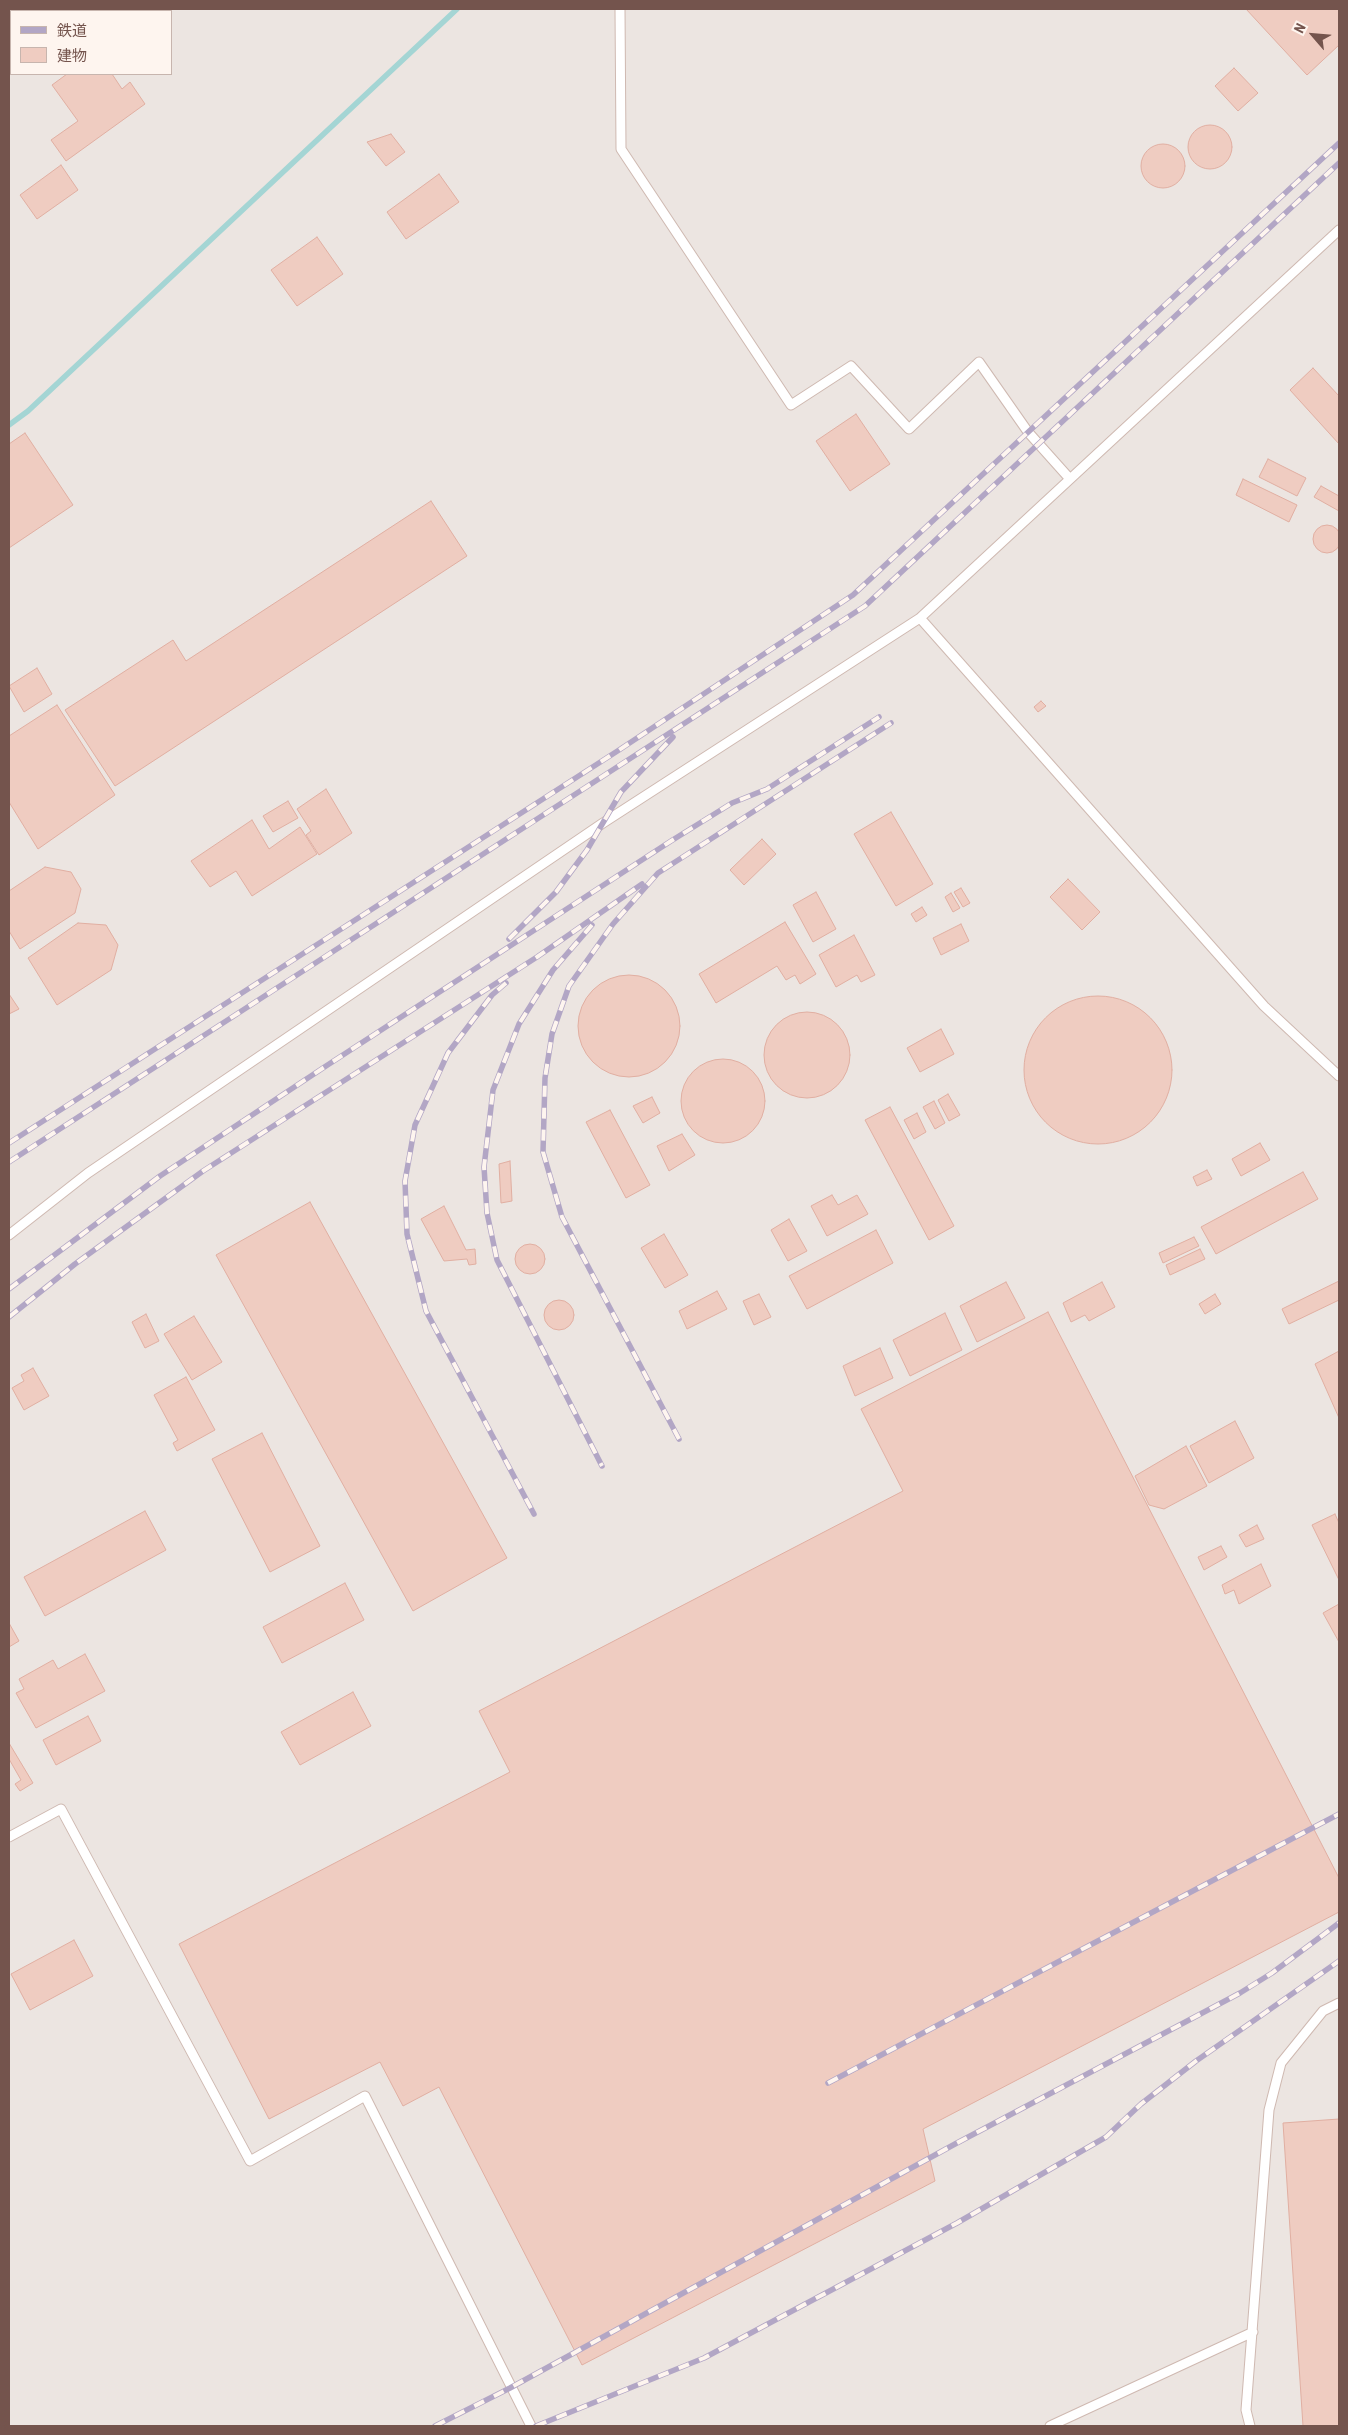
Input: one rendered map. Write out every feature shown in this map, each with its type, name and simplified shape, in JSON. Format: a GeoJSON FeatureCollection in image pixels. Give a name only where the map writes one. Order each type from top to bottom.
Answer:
{"type":"FeatureCollection","features":[{"type":"Feature","properties":{"kind":"lane"},"geometry":{"type":"LineString","coordinates":[[620,9],[621,149],[791,405],[852,366],[909,429],[978,362],[1028,432],[1070,479]]}},
{"type":"Feature","properties":{"kind":"lane"},"geometry":{"type":"LineString","coordinates":[[11,1230],[88,1173],[628,806],[920,618],[1339,230]]}},
{"type":"Feature","properties":{"kind":"lane"},"geometry":{"type":"LineString","coordinates":[[920,618],[1264,1006],[1339,1076]]}},
{"type":"Feature","properties":{"kind":"lane"},"geometry":{"type":"LineString","coordinates":[[9,1838],[61,1809],[250,2161],[366,2096],[531,2426]]}},
{"type":"Feature","properties":{"kind":"lane"},"geometry":{"type":"LineString","coordinates":[[1250,2426],[1246,2410],[1269,2110],[1281,2064],[1323,2011],[1339,2003]]}},
{"type":"Feature","properties":{"kind":"lane"},"geometry":{"type":"LineString","coordinates":[[1050,2426],[1252,2332]]}},
{"type":"Feature","properties":{"kind":"shaded area"},"geometry":{"type":"Polygon","coordinates":[[[9,9],[1339,9],[1339,2426],[9,2426],[9,9]]]}},
{"type":"Feature","properties":{"kind":"building"},"geometry":{"type":"Polygon","coordinates":[[[1246,9],[1339,9],[1339,45],[1307,75],[1246,9]]]}},
{"type":"Feature","properties":{"kind":"building"},"geometry":{"type":"Polygon","coordinates":[[[1234,68],[1258,93],[1238,111],[1215,86],[1234,68]]]}},
{"type":"Feature","properties":{"kind":"building"},"geometry":{"type":"Polygon","coordinates":[[[66,75],[113,75],[122,89],[130,82],[145,104],[66,161],[51,140],[78,121],[52,85],[66,75]]]}},
{"type":"Feature","properties":{"kind":"building"},"geometry":{"type":"Polygon","coordinates":[[[1214,125],[1226,131],[1231,138],[1231,156],[1226,163],[1219,168],[1206,169],[1198,166],[1191,159],[1188,143],[1191,135],[1198,128],[1214,125]]]}},
{"type":"Feature","properties":{"kind":"building"},"geometry":{"type":"Polygon","coordinates":[[[391,134],[405,152],[386,166],[367,142],[391,134]]]}},
{"type":"Feature","properties":{"kind":"building"},"geometry":{"type":"Polygon","coordinates":[[[1167,144],[1179,150],[1184,157],[1184,175],[1179,182],[1172,187],[1159,188],[1151,185],[1144,178],[1141,162],[1144,154],[1151,147],[1167,144]]]}},
{"type":"Feature","properties":{"kind":"building"},"geometry":{"type":"Polygon","coordinates":[[[61,165],[78,190],[37,219],[20,195],[61,165]]]}},
{"type":"Feature","properties":{"kind":"building"},"geometry":{"type":"Polygon","coordinates":[[[439,174],[459,202],[406,239],[387,212],[439,174]]]}},
{"type":"Feature","properties":{"kind":"building"},"geometry":{"type":"Polygon","coordinates":[[[317,237],[343,274],[297,306],[271,270],[317,237]]]}},
{"type":"Feature","properties":{"kind":"building"},"geometry":{"type":"Polygon","coordinates":[[[1313,368],[1339,396],[1339,444],[1290,390],[1313,368]]]}},
{"type":"Feature","properties":{"kind":"building"},"geometry":{"type":"Polygon","coordinates":[[[856,414],[890,464],[850,491],[816,441],[856,414]]]}},
{"type":"Feature","properties":{"kind":"building"},"geometry":{"type":"Polygon","coordinates":[[[25,433],[73,505],[9,548],[9,444],[25,433]]]}},
{"type":"Feature","properties":{"kind":"building"},"geometry":{"type":"Polygon","coordinates":[[[1268,459],[1306,478],[1297,496],[1259,477],[1268,459]]]}},
{"type":"Feature","properties":{"kind":"building"},"geometry":{"type":"Polygon","coordinates":[[[1243,479],[1297,505],[1289,522],[1236,495],[1243,479]]]}},
{"type":"Feature","properties":{"kind":"building"},"geometry":{"type":"Polygon","coordinates":[[[1321,486],[1339,496],[1339,511],[1314,497],[1321,486]]]}},
{"type":"Feature","properties":{"kind":"building"},"geometry":{"type":"Polygon","coordinates":[[[431,501],[467,556],[115,786],[65,710],[173,640],[186,661],[431,501]]]}},
{"type":"Feature","properties":{"kind":"building"},"geometry":{"type":"Polygon","coordinates":[[[1327,525],[1337,529],[1341,539],[1337,549],[1327,553],[1317,549],[1313,539],[1317,529],[1327,525]]]}},
{"type":"Feature","properties":{"kind":"building"},"geometry":{"type":"Polygon","coordinates":[[[37,668],[52,694],[24,712],[9,686],[37,668]]]}},
{"type":"Feature","properties":{"kind":"building"},"geometry":{"type":"Polygon","coordinates":[[[1041,701],[1046,706],[1038,712],[1034,707],[1041,701]]]}},
{"type":"Feature","properties":{"kind":"building"},"geometry":{"type":"Polygon","coordinates":[[[57,705],[115,795],[38,849],[9,802],[9,736],[57,705]]]}},
{"type":"Feature","properties":{"kind":"building"},"geometry":{"type":"Polygon","coordinates":[[[326,789],[352,833],[319,855],[306,835],[311,831],[297,809],[326,789]]]}},
{"type":"Feature","properties":{"kind":"building"},"geometry":{"type":"Polygon","coordinates":[[[288,801],[298,818],[273,832],[263,816],[288,801]]]}},
{"type":"Feature","properties":{"kind":"building"},"geometry":{"type":"Polygon","coordinates":[[[891,812],[933,884],[896,906],[854,834],[891,812]]]}},
{"type":"Feature","properties":{"kind":"building"},"geometry":{"type":"Polygon","coordinates":[[[252,820],[269,849],[300,827],[317,854],[252,896],[236,871],[210,887],[191,861],[252,820]]]}},
{"type":"Feature","properties":{"kind":"building"},"geometry":{"type":"Polygon","coordinates":[[[762,839],[776,854],[744,885],[730,870],[762,839]]]}},
{"type":"Feature","properties":{"kind":"building"},"geometry":{"type":"Polygon","coordinates":[[[45,867],[71,872],[81,889],[75,913],[20,949],[9,931],[9,891],[45,867]]]}},
{"type":"Feature","properties":{"kind":"building"},"geometry":{"type":"Polygon","coordinates":[[[1068,879],[1100,912],[1082,930],[1050,897],[1068,879]]]}},
{"type":"Feature","properties":{"kind":"building"},"geometry":{"type":"Polygon","coordinates":[[[961,888],[970,903],[963,907],[954,892],[961,888]]]}},
{"type":"Feature","properties":{"kind":"building"},"geometry":{"type":"Polygon","coordinates":[[[816,892],[836,929],[813,942],[793,905],[816,892]]]}},
{"type":"Feature","properties":{"kind":"building"},"geometry":{"type":"Polygon","coordinates":[[[951,893],[960,908],[953,912],[945,897],[951,893]]]}},
{"type":"Feature","properties":{"kind":"building"},"geometry":{"type":"Polygon","coordinates":[[[922,907],[927,915],[916,922],[911,914],[922,907]]]}},
{"type":"Feature","properties":{"kind":"building"},"geometry":{"type":"Polygon","coordinates":[[[785,922],[816,974],[800,984],[795,975],[786,980],[777,966],[716,1003],[699,974],[785,922]]]}},
{"type":"Feature","properties":{"kind":"building"},"geometry":{"type":"Polygon","coordinates":[[[78,923],[106,925],[118,945],[111,970],[57,1005],[28,958],[78,923]]]}},
{"type":"Feature","properties":{"kind":"building"},"geometry":{"type":"Polygon","coordinates":[[[961,924],[969,941],[941,955],[933,938],[961,924]]]}},
{"type":"Feature","properties":{"kind":"building"},"geometry":{"type":"Polygon","coordinates":[[[854,935],[875,975],[861,982],[857,975],[836,987],[819,955],[854,935]]]}},
{"type":"Feature","properties":{"kind":"building"},"geometry":{"type":"Polygon","coordinates":[[[629,975],[648,979],[665,990],[676,1007],[680,1026],[676,1045],[665,1062],[648,1073],[629,1077],[610,1073],[593,1062],[582,1045],[578,1026],[582,1007],[593,990],[610,979],[629,975]]]}},
{"type":"Feature","properties":{"kind":"building"},"geometry":{"type":"Polygon","coordinates":[[[9,994],[19,1009],[9,1014],[9,994]]]}},
{"type":"Feature","properties":{"kind":"building"},"geometry":{"type":"Polygon","coordinates":[[[1098,996],[1126,1002],[1150,1018],[1166,1042],[1172,1070],[1166,1098],[1150,1122],[1126,1138],[1098,1144],[1070,1138],[1046,1122],[1030,1098],[1024,1070],[1030,1042],[1046,1018],[1070,1002],[1098,996]]]}},
{"type":"Feature","properties":{"kind":"building"},"geometry":{"type":"Polygon","coordinates":[[[807,1012],[823,1016],[837,1025],[846,1039],[850,1055],[846,1071],[837,1085],[823,1094],[807,1098],[791,1094],[777,1085],[768,1071],[764,1055],[768,1039],[777,1025],[791,1016],[807,1012]]]}},
{"type":"Feature","properties":{"kind":"building"},"geometry":{"type":"Polygon","coordinates":[[[941,1029],[954,1054],[920,1072],[907,1048],[941,1029]]]}},
{"type":"Feature","properties":{"kind":"building"},"geometry":{"type":"Polygon","coordinates":[[[723,1059],[746,1066],[758,1078],[765,1101],[758,1124],[746,1136],[723,1143],[700,1136],[688,1124],[681,1101],[688,1078],[700,1066],[723,1059]]]}},
{"type":"Feature","properties":{"kind":"building"},"geometry":{"type":"Polygon","coordinates":[[[948,1094],[960,1115],[949,1121],[938,1100],[948,1094]]]}},
{"type":"Feature","properties":{"kind":"building"},"geometry":{"type":"Polygon","coordinates":[[[652,1097],[660,1113],[643,1123],[633,1106],[652,1097]]]}},
{"type":"Feature","properties":{"kind":"building"},"geometry":{"type":"Polygon","coordinates":[[[934,1101],[945,1123],[935,1129],[923,1107],[934,1101]]]}},
{"type":"Feature","properties":{"kind":"building"},"geometry":{"type":"Polygon","coordinates":[[[890,1107],[954,1226],[929,1240],[865,1120],[890,1107]]]}},
{"type":"Feature","properties":{"kind":"building"},"geometry":{"type":"Polygon","coordinates":[[[610,1110],[650,1185],[626,1198],[586,1122],[610,1110]]]}},
{"type":"Feature","properties":{"kind":"building"},"geometry":{"type":"Polygon","coordinates":[[[917,1113],[926,1132],[914,1139],[904,1120],[917,1113]]]}},
{"type":"Feature","properties":{"kind":"building"},"geometry":{"type":"Polygon","coordinates":[[[682,1134],[695,1155],[669,1171],[657,1146],[682,1134]]]}},
{"type":"Feature","properties":{"kind":"building"},"geometry":{"type":"Polygon","coordinates":[[[1260,1143],[1270,1160],[1241,1176],[1232,1159],[1260,1143]]]}},
{"type":"Feature","properties":{"kind":"building"},"geometry":{"type":"Polygon","coordinates":[[[510,1161],[512,1201],[501,1203],[499,1164],[510,1161]]]}},
{"type":"Feature","properties":{"kind":"building"},"geometry":{"type":"Polygon","coordinates":[[[1207,1170],[1212,1179],[1197,1186],[1193,1177],[1207,1170]]]}},
{"type":"Feature","properties":{"kind":"building"},"geometry":{"type":"Polygon","coordinates":[[[1303,1172],[1318,1199],[1216,1254],[1201,1227],[1303,1172]]]}},
{"type":"Feature","properties":{"kind":"building"},"geometry":{"type":"Polygon","coordinates":[[[832,1195],[838,1205],[857,1195],[868,1214],[827,1236],[811,1206],[832,1195]]]}},
{"type":"Feature","properties":{"kind":"building"},"geometry":{"type":"Polygon","coordinates":[[[310,1202],[507,1558],[413,1611],[216,1255],[310,1202]]]}},
{"type":"Feature","properties":{"kind":"building"},"geometry":{"type":"Polygon","coordinates":[[[444,1206],[466,1250],[475,1249],[476,1264],[469,1265],[467,1259],[444,1261],[421,1219],[444,1206]]]}},
{"type":"Feature","properties":{"kind":"building"},"geometry":{"type":"Polygon","coordinates":[[[789,1219],[807,1251],[788,1261],[771,1230],[789,1219]]]}},
{"type":"Feature","properties":{"kind":"building"},"geometry":{"type":"Polygon","coordinates":[[[876,1230],[893,1263],[807,1309],[789,1276],[876,1230]]]}},
{"type":"Feature","properties":{"kind":"building"},"geometry":{"type":"Polygon","coordinates":[[[664,1234],[688,1275],[665,1288],[641,1248],[664,1234]]]}},
{"type":"Feature","properties":{"kind":"building"},"geometry":{"type":"Polygon","coordinates":[[[1194,1237],[1199,1246],[1163,1263],[1159,1253],[1194,1237]]]}},
{"type":"Feature","properties":{"kind":"building"},"geometry":{"type":"Polygon","coordinates":[[[530,1244],[541,1248],[545,1259],[541,1270],[530,1274],[519,1270],[515,1259],[519,1248],[530,1244]]]}},
{"type":"Feature","properties":{"kind":"building"},"geometry":{"type":"Polygon","coordinates":[[[1200,1249],[1205,1259],[1170,1275],[1166,1265],[1200,1249]]]}},
{"type":"Feature","properties":{"kind":"building"},"geometry":{"type":"Polygon","coordinates":[[[1339,1281],[1339,1300],[1289,1324],[1282,1309],[1339,1281]]]}},
{"type":"Feature","properties":{"kind":"building"},"geometry":{"type":"Polygon","coordinates":[[[1006,1282],[1025,1318],[977,1342],[960,1306],[1006,1282]]]}},
{"type":"Feature","properties":{"kind":"building"},"geometry":{"type":"Polygon","coordinates":[[[1102,1282],[1115,1307],[1089,1321],[1085,1315],[1071,1322],[1063,1303],[1102,1282]]]}},
{"type":"Feature","properties":{"kind":"building"},"geometry":{"type":"Polygon","coordinates":[[[717,1291],[727,1309],[687,1329],[679,1311],[717,1291]]]}},
{"type":"Feature","properties":{"kind":"building"},"geometry":{"type":"Polygon","coordinates":[[[759,1294],[771,1317],[754,1325],[743,1301],[759,1294]]]}},
{"type":"Feature","properties":{"kind":"building"},"geometry":{"type":"Polygon","coordinates":[[[1215,1294],[1221,1304],[1205,1314],[1199,1304],[1215,1294]]]}},
{"type":"Feature","properties":{"kind":"building"},"geometry":{"type":"Polygon","coordinates":[[[559,1300],[570,1304],[574,1315],[570,1326],[559,1330],[548,1326],[544,1315],[548,1304],[559,1300]]]}},
{"type":"Feature","properties":{"kind":"building"},"geometry":{"type":"Polygon","coordinates":[[[1048,1312],[1339,1878],[1339,1912],[923,2129],[935,2181],[582,2365],[439,2087],[403,2106],[380,2062],[269,2119],[179,1944],[510,1772],[479,1711],[903,1491],[861,1409],[1048,1312]]]}},
{"type":"Feature","properties":{"kind":"building"},"geometry":{"type":"Polygon","coordinates":[[[945,1313],[962,1350],[910,1376],[893,1340],[945,1313]]]}},
{"type":"Feature","properties":{"kind":"building"},"geometry":{"type":"Polygon","coordinates":[[[146,1314],[159,1341],[145,1348],[132,1322],[146,1314]]]}},
{"type":"Feature","properties":{"kind":"building"},"geometry":{"type":"Polygon","coordinates":[[[194,1316],[222,1362],[192,1380],[164,1334],[194,1316]]]}},
{"type":"Feature","properties":{"kind":"building"},"geometry":{"type":"Polygon","coordinates":[[[880,1348],[893,1378],[855,1396],[843,1366],[880,1348]]]}},
{"type":"Feature","properties":{"kind":"building"},"geometry":{"type":"Polygon","coordinates":[[[1339,1351],[1339,1418],[1315,1364],[1339,1351]]]}},
{"type":"Feature","properties":{"kind":"building"},"geometry":{"type":"Polygon","coordinates":[[[33,1368],[49,1396],[24,1410],[12,1388],[24,1381],[21,1375],[33,1368]]]}},
{"type":"Feature","properties":{"kind":"building"},"geometry":{"type":"Polygon","coordinates":[[[186,1377],[215,1430],[177,1451],[173,1443],[178,1440],[154,1395],[186,1377]]]}},
{"type":"Feature","properties":{"kind":"building"},"geometry":{"type":"Polygon","coordinates":[[[1235,1421],[1254,1458],[1209,1483],[1190,1446],[1235,1421]]]}},
{"type":"Feature","properties":{"kind":"building"},"geometry":{"type":"Polygon","coordinates":[[[262,1433],[320,1546],[270,1572],[212,1459],[262,1433]]]}},
{"type":"Feature","properties":{"kind":"building"},"geometry":{"type":"Polygon","coordinates":[[[1186,1446],[1207,1486],[1164,1509],[1149,1505],[1135,1476],[1186,1446]]]}},
{"type":"Feature","properties":{"kind":"building"},"geometry":{"type":"Polygon","coordinates":[[[145,1511],[166,1550],[45,1616],[24,1577],[145,1511]]]}},
{"type":"Feature","properties":{"kind":"building"},"geometry":{"type":"Polygon","coordinates":[[[1335,1514],[1339,1523],[1339,1580],[1312,1525],[1335,1514]]]}},
{"type":"Feature","properties":{"kind":"building"},"geometry":{"type":"Polygon","coordinates":[[[1257,1525],[1264,1539],[1246,1547],[1239,1535],[1257,1525]]]}},
{"type":"Feature","properties":{"kind":"building"},"geometry":{"type":"Polygon","coordinates":[[[1221,1546],[1227,1557],[1204,1570],[1198,1557],[1221,1546]]]}},
{"type":"Feature","properties":{"kind":"building"},"geometry":{"type":"Polygon","coordinates":[[[1261,1564],[1271,1586],[1239,1604],[1234,1590],[1225,1594],[1222,1585],[1261,1564]]]}},
{"type":"Feature","properties":{"kind":"building"},"geometry":{"type":"Polygon","coordinates":[[[345,1583],[364,1620],[282,1663],[263,1627],[345,1583]]]}},
{"type":"Feature","properties":{"kind":"building"},"geometry":{"type":"Polygon","coordinates":[[[1339,1604],[1339,1642],[1323,1613],[1339,1604]]]}},
{"type":"Feature","properties":{"kind":"building"},"geometry":{"type":"Polygon","coordinates":[[[9,1623],[19,1641],[9,1647],[9,1623]]]}},
{"type":"Feature","properties":{"kind":"building"},"geometry":{"type":"Polygon","coordinates":[[[85,1654],[105,1691],[36,1728],[16,1693],[24,1689],[19,1679],[53,1660],[58,1669],[85,1654]]]}},
{"type":"Feature","properties":{"kind":"building"},"geometry":{"type":"Polygon","coordinates":[[[353,1692],[371,1726],[300,1765],[281,1732],[353,1692]]]}},
{"type":"Feature","properties":{"kind":"building"},"geometry":{"type":"Polygon","coordinates":[[[88,1716],[101,1741],[56,1765],[43,1740],[88,1716]]]}},
{"type":"Feature","properties":{"kind":"building"},"geometry":{"type":"Polygon","coordinates":[[[9,1743],[33,1783],[20,1791],[15,1784],[21,1780],[9,1759],[9,1743]]]}},
{"type":"Feature","properties":{"kind":"building"},"geometry":{"type":"Polygon","coordinates":[[[74,1940],[93,1976],[30,2010],[11,1974],[74,1940]]]}},
{"type":"Feature","properties":{"kind":"building"},"geometry":{"type":"Polygon","coordinates":[[[1339,2119],[1339,2426],[1303,2426],[1283,2123],[1339,2119]]]}},
{"type":"Feature","properties":{"kind":"waterway"},"geometry":{"type":"LineString","coordinates":[[9,425],[28,411],[457,9]]}},
{"type":"Feature","properties":{"kind":"railway"},"geometry":{"type":"LineString","coordinates":[[9,1143],[619,750],[853,595],[1339,143]]}},
{"type":"Feature","properties":{"kind":"railway"},"geometry":{"type":"LineString","coordinates":[[9,1162],[865,606],[1339,163]]}},
{"type":"Feature","properties":{"kind":"railway"},"geometry":{"type":"LineString","coordinates":[[9,1289],[160,1176],[326,1066],[671,841],[732,803],[767,789],[879,717]]}},
{"type":"Feature","properties":{"kind":"railway"},"geometry":{"type":"LineString","coordinates":[[679,1439],[562,1217],[543,1152],[545,1078],[552,1034],[569,986],[613,924],[658,873],[891,723]]}},
{"type":"Feature","properties":{"kind":"railway"},"geometry":{"type":"LineString","coordinates":[[509,939],[556,892],[587,850],[621,792],[673,737]]}},
{"type":"Feature","properties":{"kind":"railway"},"geometry":{"type":"LineString","coordinates":[[9,1317],[75,1264],[203,1171],[537,957],[642,884]]}},
{"type":"Feature","properties":{"kind":"railway"},"geometry":{"type":"LineString","coordinates":[[592,925],[553,970],[519,1024],[493,1090],[484,1167],[487,1213],[497,1260],[602,1466]]}},
{"type":"Feature","properties":{"kind":"railway"},"geometry":{"type":"LineString","coordinates":[[506,983],[492,995],[448,1053],[415,1125],[405,1181],[407,1234],[426,1311],[534,1514]]}},
{"type":"Feature","properties":{"kind":"railway"},"geometry":{"type":"LineString","coordinates":[[828,2083],[1339,1814]]}},
{"type":"Feature","properties":{"kind":"railway"},"geometry":{"type":"LineString","coordinates":[[435,2426],[510,2388],[955,2144],[1240,1993],[1272,1973],[1339,1923]]}},
{"type":"Feature","properties":{"kind":"railway"},"geometry":{"type":"LineString","coordinates":[[536,2426],[704,2358],[957,2223],[1106,2137],[1141,2104],[1196,2061],[1339,1961]]}}]}
